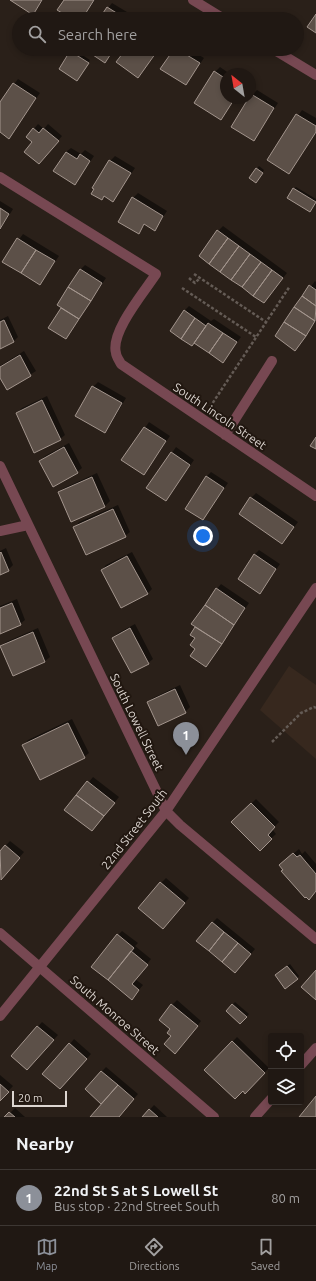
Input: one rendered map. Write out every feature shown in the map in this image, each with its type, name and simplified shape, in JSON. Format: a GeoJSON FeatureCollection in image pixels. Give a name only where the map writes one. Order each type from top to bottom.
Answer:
{"type":"FeatureCollection","features":[{"type":"Feature","properties":{"kind":"street"},"geometry":{"type":"LineString","coordinates":[[193,0],[213,12]]}},
{"type":"Feature","properties":{"kind":"street"},"geometry":{"type":"LineString","coordinates":[[285,56],[316,75]]}},
{"type":"Feature","properties":{"kind":"street","name":"South Lincoln Street"},"geometry":{"type":"LineString","coordinates":[[0,177],[156,274],[122,324],[116,339],[115,352],[121,364],[316,496]]}},
{"type":"Feature","properties":{"kind":"street"},"geometry":{"type":"LineString","coordinates":[[225,435],[272,361]]}},
{"type":"Feature","properties":{"kind":"street","name":"South Lowell Street"},"geometry":{"type":"LineString","coordinates":[[0,466],[166,812],[197,840],[316,939]]}},
{"type":"Feature","properties":{"kind":"street"},"geometry":{"type":"LineString","coordinates":[[0,531],[28,525]]}},
{"type":"Feature","properties":{"kind":"street","name":"22nd Street South"},"geometry":{"type":"LineString","coordinates":[[0,1016],[166,812],[316,588]]}},
{"type":"Feature","properties":{"kind":"street","name":"South Monroe Street"},"geometry":{"type":"LineString","coordinates":[[0,933],[214,1117]]}},
{"type":"Feature","properties":{"kind":"street"},"geometry":{"type":"LineString","coordinates":[[304,1062],[316,1048]]}},
{"type":"Feature","properties":{"kind":"street"},"geometry":{"type":"LineString","coordinates":[[255,1117],[268,1102]]}},
{"type":"Feature","properties":{"kind":"path"},"geometry":{"type":"LineString","coordinates":[[194,274],[266,322]]}},
{"type":"Feature","properties":{"kind":"path"},"geometry":{"type":"LineString","coordinates":[[189,278],[196,283],[200,278]]}},
{"type":"Feature","properties":{"kind":"path"},"geometry":{"type":"LineString","coordinates":[[210,407],[290,286]]}},
{"type":"Feature","properties":{"kind":"path"},"geometry":{"type":"LineString","coordinates":[[182,288],[256,337]]}},
{"type":"Feature","properties":{"kind":"path"},"geometry":{"type":"LineString","coordinates":[[272,742],[301,713],[314,707],[316,708]]}},
{"type":"Feature","properties":{"kind":"shaded area"},"geometry":{"type":"Polygon","coordinates":[[[289,666],[316,685],[316,759],[260,710],[289,666]]]}},
{"type":"Feature","properties":{"kind":"building"},"geometry":{"type":"Polygon","coordinates":[[[10,0],[42,0],[35,12],[28,12],[10,0]]]}},
{"type":"Feature","properties":{"kind":"building"},"geometry":{"type":"Polygon","coordinates":[[[64,0],[94,0],[86,12],[60,12],[57,10],[64,0]]]}},
{"type":"Feature","properties":{"kind":"building"},"geometry":{"type":"Polygon","coordinates":[[[107,7],[115,12],[104,12],[107,7]]]}},
{"type":"Feature","properties":{"kind":"building"},"geometry":{"type":"Polygon","coordinates":[[[316,14],[316,33],[307,27],[316,14]]]}},
{"type":"Feature","properties":{"kind":"building"},"geometry":{"type":"Polygon","coordinates":[[[67,56],[78,56],[89,63],[77,81],[59,69],[67,56]]]}},
{"type":"Feature","properties":{"kind":"building"},"geometry":{"type":"Polygon","coordinates":[[[94,56],[110,56],[105,63],[94,56]]]}},
{"type":"Feature","properties":{"kind":"building"},"geometry":{"type":"Polygon","coordinates":[[[121,56],[154,56],[138,78],[116,62],[121,56]]]}},
{"type":"Feature","properties":{"kind":"building"},"geometry":{"type":"Polygon","coordinates":[[[169,56],[188,56],[200,63],[186,85],[160,69],[169,56]]]}},
{"type":"Feature","properties":{"kind":"building"},"geometry":{"type":"Polygon","coordinates":[[[214,71],[220,75],[220,104],[231,104],[221,120],[194,103],[214,71]]]}},
{"type":"Feature","properties":{"kind":"building"},"geometry":{"type":"Polygon","coordinates":[[[13,83],[36,98],[9,139],[0,132],[0,102],[13,83]]]}},
{"type":"Feature","properties":{"kind":"building"},"geometry":{"type":"Polygon","coordinates":[[[256,97],[274,108],[254,141],[231,127],[245,104],[256,104],[256,97]]]}},
{"type":"Feature","properties":{"kind":"building"},"geometry":{"type":"Polygon","coordinates":[[[296,114],[316,126],[316,132],[289,174],[267,160],[296,114]]]}},
{"type":"Feature","properties":{"kind":"building"},"geometry":{"type":"Polygon","coordinates":[[[33,128],[39,133],[43,128],[59,141],[39,164],[24,152],[32,142],[26,137],[33,128]]]}},
{"type":"Feature","properties":{"kind":"building"},"geometry":{"type":"Polygon","coordinates":[[[66,152],[77,159],[80,154],[90,161],[75,185],[53,171],[66,152]]]}},
{"type":"Feature","properties":{"kind":"building"},"geometry":{"type":"Polygon","coordinates":[[[109,160],[131,173],[113,202],[104,196],[102,200],[91,194],[94,189],[92,188],[109,160]]]}},
{"type":"Feature","properties":{"kind":"building"},"geometry":{"type":"Polygon","coordinates":[[[256,168],[263,173],[256,183],[249,178],[256,168]]]}},
{"type":"Feature","properties":{"kind":"building"},"geometry":{"type":"Polygon","coordinates":[[[293,188],[316,202],[310,212],[287,198],[293,188]]]}},
{"type":"Feature","properties":{"kind":"building"},"geometry":{"type":"Polygon","coordinates":[[[132,197],[163,216],[155,231],[144,224],[139,234],[118,222],[132,197]]]}},
{"type":"Feature","properties":{"kind":"building"},"geometry":{"type":"Polygon","coordinates":[[[0,208],[9,214],[0,229],[0,208]]]}},
{"type":"Feature","properties":{"kind":"building"},"geometry":{"type":"Polygon","coordinates":[[[217,230],[228,238],[209,264],[199,256],[217,230]]]}},
{"type":"Feature","properties":{"kind":"building"},"geometry":{"type":"Polygon","coordinates":[[[17,238],[36,250],[21,273],[2,262],[17,238]]]}},
{"type":"Feature","properties":{"kind":"building"},"geometry":{"type":"Polygon","coordinates":[[[228,238],[239,246],[220,272],[209,264],[228,238]]]}},
{"type":"Feature","properties":{"kind":"building"},"geometry":{"type":"Polygon","coordinates":[[[239,246],[250,254],[231,280],[220,272],[239,246]]]}},
{"type":"Feature","properties":{"kind":"building"},"geometry":{"type":"Polygon","coordinates":[[[36,250],[55,261],[40,285],[21,273],[36,250]]]}},
{"type":"Feature","properties":{"kind":"building"},"geometry":{"type":"Polygon","coordinates":[[[250,254],[261,262],[242,287],[231,280],[250,254]]]}},
{"type":"Feature","properties":{"kind":"building"},"geometry":{"type":"Polygon","coordinates":[[[261,262],[272,270],[253,296],[242,287],[261,262]]]}},
{"type":"Feature","properties":{"kind":"building"},"geometry":{"type":"Polygon","coordinates":[[[80,269],[102,283],[91,301],[68,287],[80,269]]]}},
{"type":"Feature","properties":{"kind":"building"},"geometry":{"type":"Polygon","coordinates":[[[272,270],[283,278],[264,303],[253,296],[272,270]]]}},
{"type":"Feature","properties":{"kind":"building"},"geometry":{"type":"Polygon","coordinates":[[[309,285],[316,290],[316,306],[302,296],[309,285]]]}},
{"type":"Feature","properties":{"kind":"building"},"geometry":{"type":"Polygon","coordinates":[[[68,287],[91,301],[79,319],[57,305],[68,287]]]}},
{"type":"Feature","properties":{"kind":"building"},"geometry":{"type":"Polygon","coordinates":[[[302,296],[316,306],[315,321],[294,307],[302,296]]]}},
{"type":"Feature","properties":{"kind":"building"},"geometry":{"type":"Polygon","coordinates":[[[294,307],[315,321],[306,336],[284,322],[294,307]]]}},
{"type":"Feature","properties":{"kind":"building"},"geometry":{"type":"Polygon","coordinates":[[[61,308],[79,319],[66,339],[48,328],[61,308]]]}},
{"type":"Feature","properties":{"kind":"building"},"geometry":{"type":"Polygon","coordinates":[[[184,310],[195,318],[181,339],[170,331],[184,310]]]}},
{"type":"Feature","properties":{"kind":"building"},"geometry":{"type":"Polygon","coordinates":[[[195,318],[206,326],[192,346],[181,339],[195,318]]]}},
{"type":"Feature","properties":{"kind":"building"},"geometry":{"type":"Polygon","coordinates":[[[4,320],[14,342],[0,349],[0,322],[4,320]]]}},
{"type":"Feature","properties":{"kind":"building"},"geometry":{"type":"Polygon","coordinates":[[[284,322],[306,336],[295,351],[275,336],[284,322]]]}},
{"type":"Feature","properties":{"kind":"building"},"geometry":{"type":"Polygon","coordinates":[[[208,323],[223,333],[209,353],[194,343],[208,323]]]}},
{"type":"Feature","properties":{"kind":"building"},"geometry":{"type":"Polygon","coordinates":[[[223,333],[237,342],[223,363],[209,353],[223,333]]]}},
{"type":"Feature","properties":{"kind":"building"},"geometry":{"type":"Polygon","coordinates":[[[20,355],[31,376],[7,390],[0,378],[0,367],[20,355]]]}},
{"type":"Feature","properties":{"kind":"building"},"geometry":{"type":"Polygon","coordinates":[[[92,386],[122,403],[105,433],[75,416],[92,386]]]}},
{"type":"Feature","properties":{"kind":"building"},"geometry":{"type":"Polygon","coordinates":[[[42,400],[61,440],[34,453],[16,413],[42,400]]]}},
{"type":"Feature","properties":{"kind":"building"},"geometry":{"type":"Polygon","coordinates":[[[144,427],[166,441],[144,475],[121,460],[144,427]]]}},
{"type":"Feature","properties":{"kind":"building"},"geometry":{"type":"Polygon","coordinates":[[[316,437],[316,449],[310,446],[316,437]]]}},
{"type":"Feature","properties":{"kind":"building"},"geometry":{"type":"Polygon","coordinates":[[[64,447],[78,473],[53,487],[39,461],[64,447]]]}},
{"type":"Feature","properties":{"kind":"building"},"geometry":{"type":"Polygon","coordinates":[[[171,452],[190,465],[166,501],[146,488],[171,452]]]}},
{"type":"Feature","properties":{"kind":"building"},"geometry":{"type":"Polygon","coordinates":[[[206,476],[224,488],[203,520],[185,509],[206,476]]]}},
{"type":"Feature","properties":{"kind":"building"},"geometry":{"type":"Polygon","coordinates":[[[92,477],[105,507],[71,522],[58,492],[92,477]]]}},
{"type":"Feature","properties":{"kind":"building"},"geometry":{"type":"Polygon","coordinates":[[[250,497],[294,527],[282,544],[239,514],[250,497]]]}},
{"type":"Feature","properties":{"kind":"building"},"geometry":{"type":"Polygon","coordinates":[[[113,509],[126,537],[86,555],[73,527],[113,509]]]}},
{"type":"Feature","properties":{"kind":"building"},"geometry":{"type":"Polygon","coordinates":[[[1,552],[9,571],[0,575],[0,553],[1,552]]]}},
{"type":"Feature","properties":{"kind":"building"},"geometry":{"type":"Polygon","coordinates":[[[254,554],[276,569],[260,594],[238,579],[254,554]]]}},
{"type":"Feature","properties":{"kind":"building"},"geometry":{"type":"Polygon","coordinates":[[[127,556],[148,594],[121,608],[101,570],[127,556]]]}},
{"type":"Feature","properties":{"kind":"building"},"geometry":{"type":"Polygon","coordinates":[[[216,588],[245,608],[234,625],[205,605],[216,588]]]}},
{"type":"Feature","properties":{"kind":"building"},"geometry":{"type":"Polygon","coordinates":[[[12,603],[21,625],[0,634],[0,608],[12,603]]]}},
{"type":"Feature","properties":{"kind":"building"},"geometry":{"type":"Polygon","coordinates":[[[205,605],[234,625],[222,644],[191,624],[205,605]]]}},
{"type":"Feature","properties":{"kind":"building"},"geometry":{"type":"Polygon","coordinates":[[[195,627],[222,644],[206,667],[190,656],[195,649],[190,645],[195,638],[190,635],[195,627]]]}},
{"type":"Feature","properties":{"kind":"building"},"geometry":{"type":"Polygon","coordinates":[[[130,628],[149,664],[131,673],[112,638],[130,628]]]}},
{"type":"Feature","properties":{"kind":"building"},"geometry":{"type":"Polygon","coordinates":[[[33,632],[45,662],[13,676],[0,646],[33,632]]]}},
{"type":"Feature","properties":{"kind":"building"},"geometry":{"type":"Polygon","coordinates":[[[175,689],[186,713],[158,726],[147,702],[175,689]]]}},
{"type":"Feature","properties":{"kind":"building"},"geometry":{"type":"Polygon","coordinates":[[[68,723],[85,758],[40,780],[22,745],[68,723]]]}},
{"type":"Feature","properties":{"kind":"building"},"geometry":{"type":"Polygon","coordinates":[[[87,781],[115,803],[104,816],[76,795],[87,781]]]}},
{"type":"Feature","properties":{"kind":"building"},"geometry":{"type":"Polygon","coordinates":[[[76,795],[104,816],[92,831],[64,810],[76,795]]]}},
{"type":"Feature","properties":{"kind":"building"},"geometry":{"type":"Polygon","coordinates":[[[251,803],[275,827],[268,835],[272,839],[260,851],[231,822],[251,803]]]}},
{"type":"Feature","properties":{"kind":"building"},"geometry":{"type":"Polygon","coordinates":[[[5,845],[20,858],[1,880],[0,851],[5,845]]]}},
{"type":"Feature","properties":{"kind":"building"},"geometry":{"type":"Polygon","coordinates":[[[293,853],[297,857],[300,855],[316,874],[316,891],[309,900],[306,897],[305,898],[281,871],[283,870],[279,865],[293,853]]]}},
{"type":"Feature","properties":{"kind":"building"},"geometry":{"type":"Polygon","coordinates":[[[160,882],[185,903],[163,929],[138,908],[160,882]]]}},
{"type":"Feature","properties":{"kind":"building"},"geometry":{"type":"Polygon","coordinates":[[[212,922],[224,932],[209,951],[196,941],[212,922]]]}},
{"type":"Feature","properties":{"kind":"building"},"geometry":{"type":"Polygon","coordinates":[[[224,932],[238,943],[222,962],[209,951],[224,932]]]}},
{"type":"Feature","properties":{"kind":"building"},"geometry":{"type":"Polygon","coordinates":[[[117,934],[134,948],[108,980],[91,967],[117,934]]]}},
{"type":"Feature","properties":{"kind":"building"},"geometry":{"type":"Polygon","coordinates":[[[238,943],[251,954],[235,973],[222,962],[238,943]]]}},
{"type":"Feature","properties":{"kind":"building"},"geometry":{"type":"Polygon","coordinates":[[[131,951],[148,965],[132,984],[139,990],[132,1000],[108,980],[131,951]]]}},
{"type":"Feature","properties":{"kind":"building"},"geometry":{"type":"Polygon","coordinates":[[[287,966],[298,979],[285,989],[275,975],[287,966]]]}},
{"type":"Feature","properties":{"kind":"building"},"geometry":{"type":"Polygon","coordinates":[[[316,970],[316,1000],[301,987],[316,970]]]}},
{"type":"Feature","properties":{"kind":"building"},"geometry":{"type":"Polygon","coordinates":[[[171,1004],[198,1026],[175,1054],[164,1044],[171,1036],[167,1033],[170,1029],[159,1020],[171,1004]]]}},
{"type":"Feature","properties":{"kind":"building"},"geometry":{"type":"Polygon","coordinates":[[[232,1004],[247,1017],[240,1024],[226,1011],[232,1004]]]}},
{"type":"Feature","properties":{"kind":"building"},"geometry":{"type":"Polygon","coordinates":[[[37,1026],[54,1040],[27,1070],[11,1056],[37,1026]]]}},
{"type":"Feature","properties":{"kind":"building"},"geometry":{"type":"Polygon","coordinates":[[[232,1041],[265,1073],[245,1094],[243,1091],[235,1099],[204,1070],[232,1041]]]}},
{"type":"Feature","properties":{"kind":"building"},"geometry":{"type":"Polygon","coordinates":[[[69,1043],[87,1059],[60,1089],[42,1074],[69,1043]]]}},
{"type":"Feature","properties":{"kind":"building"},"geometry":{"type":"Polygon","coordinates":[[[101,1071],[118,1085],[101,1104],[85,1089],[101,1071]]]}},
{"type":"Feature","properties":{"kind":"building"},"geometry":{"type":"Polygon","coordinates":[[[0,1084],[9,1092],[0,1101],[0,1084]]]}},
{"type":"Feature","properties":{"kind":"building"},"geometry":{"type":"Polygon","coordinates":[[[118,1085],[134,1099],[119,1117],[90,1117],[118,1085]]]}},
{"type":"Feature","properties":{"kind":"building"},"geometry":{"type":"Polygon","coordinates":[[[316,1096],[316,1117],[299,1117],[316,1096]]]}},
{"type":"Feature","properties":{"kind":"building"},"geometry":{"type":"Polygon","coordinates":[[[149,1109],[158,1117],[142,1117],[149,1109]]]}},
{"type":"Feature","properties":{"kind":"building"},"geometry":{"type":"Polygon","coordinates":[[[9,1112],[15,1117],[4,1117],[9,1112]]]}},
{"type":"Feature","properties":{"kind":"place","name":"22nd St S at S Lowell St"},"geometry":{"type":"Point","coordinates":[186,755]}}]}
